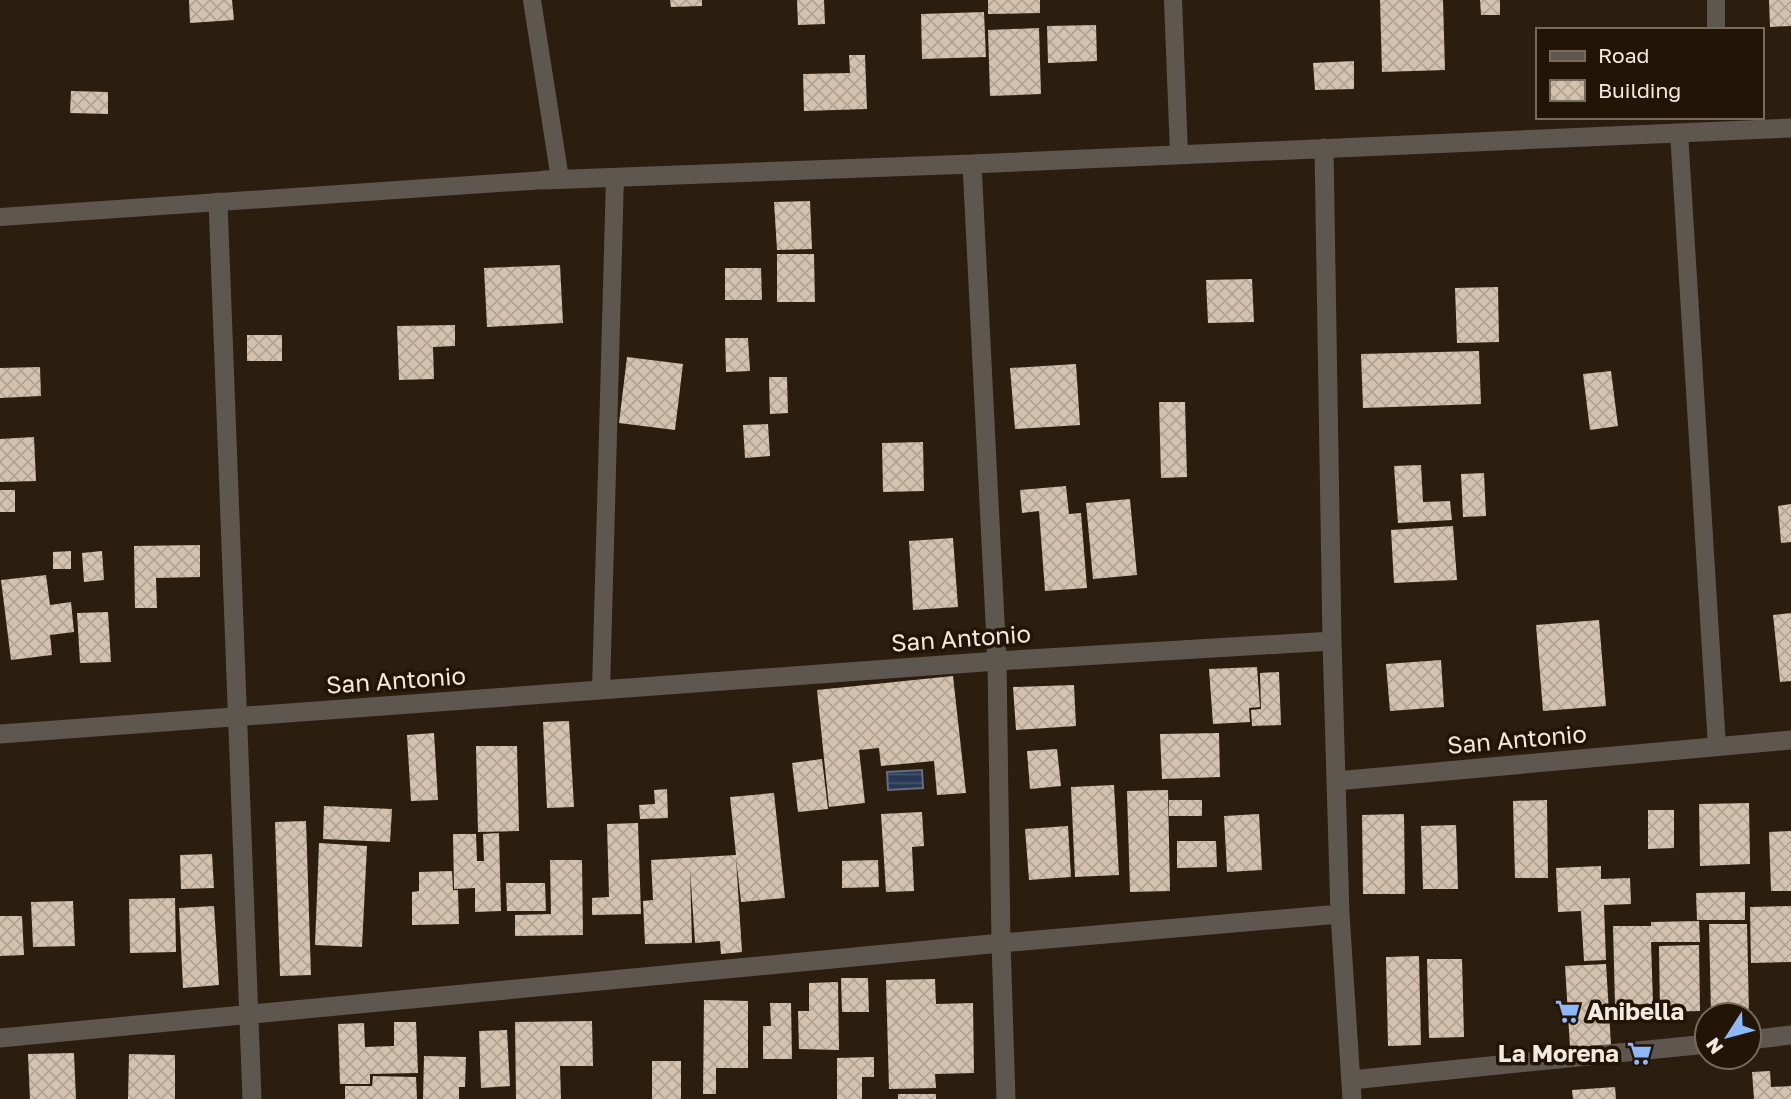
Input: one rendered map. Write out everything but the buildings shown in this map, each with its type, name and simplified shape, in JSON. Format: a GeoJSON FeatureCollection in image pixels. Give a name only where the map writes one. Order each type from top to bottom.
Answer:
{"type":"FeatureCollection","features":[{"type":"Feature","properties":{"kind":"street"},"geometry":{"type":"LineString","coordinates":[[552,180],[1679,133],[1715,124],[1791,128]]}},
{"type":"Feature","properties":{"kind":"street"},"geometry":{"type":"LineString","coordinates":[[1324,148],[1336,781],[1340,914],[1352,1090],[1693,1046]]}},
{"type":"Feature","properties":{"kind":"street"},"geometry":{"type":"LineString","coordinates":[[972,164],[997,661],[1006,1099]]}},
{"type":"Feature","properties":{"kind":"street"},"geometry":{"type":"LineString","coordinates":[[218,202],[252,1099]]}},
{"type":"Feature","properties":{"kind":"street","name":"San Antonio"},"geometry":{"type":"LineString","coordinates":[[0,734],[997,661],[1332,641]]}},
{"type":"Feature","properties":{"kind":"street","name":"San Antonio"},"geometry":{"type":"LineString","coordinates":[[1336,781],[1791,740]]}},
{"type":"Feature","properties":{"kind":"street"},"geometry":{"type":"LineString","coordinates":[[0,1038],[1001,943],[1340,914]]}},
{"type":"Feature","properties":{"kind":"street"},"geometry":{"type":"LineString","coordinates":[[1763,1038],[1791,1035]]}},
{"type":"Feature","properties":{"kind":"lane"},"geometry":{"type":"LineString","coordinates":[[0,217],[552,180],[532,0]]}},
{"type":"Feature","properties":{"kind":"lane"},"geometry":{"type":"LineString","coordinates":[[1173,0],[1179,153]]}},
{"type":"Feature","properties":{"kind":"lane"},"geometry":{"type":"LineString","coordinates":[[1716,0],[1716,28]]}},
{"type":"Feature","properties":{"kind":"lane"},"geometry":{"type":"LineString","coordinates":[[1679,133],[1717,747]]}},
{"type":"Feature","properties":{"kind":"lane"},"geometry":{"type":"LineString","coordinates":[[601,690],[615,177]]}},
{"type":"Feature","properties":{"kind":"water"},"geometry":{"type":"Polygon","coordinates":[[[922,770],[923,788],[888,790],[887,772],[922,770]]]}},
{"type":"Feature","properties":{"kind":"place","name":"Anibella"},"geometry":{"type":"Point","coordinates":[1567,1012]}},
{"type":"Feature","properties":{"kind":"place","name":"La Morena"},"geometry":{"type":"Point","coordinates":[1639,1054]}}]}
